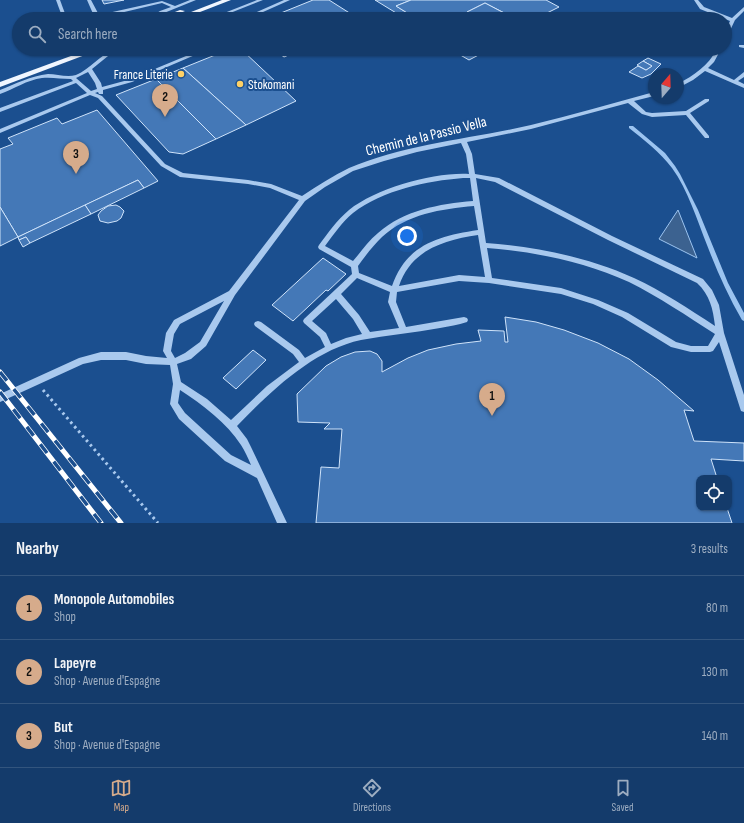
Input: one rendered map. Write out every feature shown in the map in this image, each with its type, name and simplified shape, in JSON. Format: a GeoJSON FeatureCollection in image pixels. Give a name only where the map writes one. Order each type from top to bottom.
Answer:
{"type":"FeatureCollection","features":[{"type":"Feature","properties":{"kind":"main road"},"geometry":{"type":"LineString","coordinates":[[179,12],[212,0]]}},
{"type":"Feature","properties":{"kind":"main road"},"geometry":{"type":"LineString","coordinates":[[195,12],[228,0]]}},
{"type":"Feature","properties":{"kind":"main road"},"geometry":{"type":"LineString","coordinates":[[0,79],[61,56]]}},
{"type":"Feature","properties":{"kind":"main road"},"geometry":{"type":"LineString","coordinates":[[0,86],[79,56]]}},
{"type":"Feature","properties":{"kind":"street"},"geometry":{"type":"LineString","coordinates":[[58,0],[62,12]]}},
{"type":"Feature","properties":{"kind":"street"},"geometry":{"type":"LineString","coordinates":[[89,0],[95,12]]}},
{"type":"Feature","properties":{"kind":"street"},"geometry":{"type":"LineString","coordinates":[[164,12],[194,0]]}},
{"type":"Feature","properties":{"kind":"street"},"geometry":{"type":"LineString","coordinates":[[230,12],[261,0]]}},
{"type":"Feature","properties":{"kind":"street"},"geometry":{"type":"LineString","coordinates":[[260,12],[288,0]]}},
{"type":"Feature","properties":{"kind":"street"},"geometry":{"type":"LineString","coordinates":[[696,0],[702,8],[712,12]]}},
{"type":"Feature","properties":{"kind":"street"},"geometry":{"type":"LineString","coordinates":[[118,12],[163,1],[174,7]]}},
{"type":"Feature","properties":{"kind":"street"},"geometry":{"type":"LineString","coordinates":[[733,20],[744,8]]}},
{"type":"Feature","properties":{"kind":"street"},"geometry":{"type":"LineString","coordinates":[[0,110],[75,79],[90,70],[97,60],[104,56]]}},
{"type":"Feature","properties":{"kind":"street"},"geometry":{"type":"LineString","coordinates":[[0,131],[101,89],[130,81],[190,56]]}},
{"type":"Feature","properties":{"kind":"street"},"geometry":{"type":"LineString","coordinates":[[684,82],[705,69],[716,56]]}},
{"type":"Feature","properties":{"kind":"street"},"geometry":{"type":"LineString","coordinates":[[705,69],[744,86]]}},
{"type":"Feature","properties":{"kind":"street"},"geometry":{"type":"LineString","coordinates":[[90,70],[101,89],[100,97]]}},
{"type":"Feature","properties":{"kind":"street"},"geometry":{"type":"LineString","coordinates":[[734,82],[744,74]]}},
{"type":"Feature","properties":{"kind":"street"},"geometry":{"type":"LineString","coordinates":[[0,92],[40,77],[57,76],[75,79],[92,94],[100,97],[163,165],[182,175],[271,186],[303,199]]}},
{"type":"Feature","properties":{"kind":"street","name":"Chemin de la Passio Vella"},"geometry":{"type":"LineString","coordinates":[[0,398],[82,361],[101,356],[126,356],[146,360],[173,362],[188,356],[203,344],[232,293],[303,199],[351,170],[382,158],[530,127],[648,96]]}},
{"type":"Feature","properties":{"kind":"street"},"geometry":{"type":"LineString","coordinates":[[630,101],[644,113],[652,115],[687,113],[707,100]]}},
{"type":"Feature","properties":{"kind":"street"},"geometry":{"type":"LineString","coordinates":[[687,113],[707,137]]}},
{"type":"Feature","properties":{"kind":"street"},"geometry":{"type":"LineString","coordinates":[[463,140],[469,154],[473,175],[489,280]]}},
{"type":"Feature","properties":{"kind":"street"},"geometry":{"type":"LineString","coordinates":[[354,264],[321,247],[338,224],[355,209],[376,196],[404,186],[436,179],[473,175],[497,180],[610,238],[700,281],[709,288],[716,305],[720,333],[744,408]]}},
{"type":"Feature","properties":{"kind":"street"},"geometry":{"type":"LineString","coordinates":[[354,264],[380,234],[394,224],[417,213],[441,206],[477,203]]}},
{"type":"Feature","properties":{"kind":"street"},"geometry":{"type":"LineString","coordinates":[[404,331],[392,302],[394,290],[400,274],[416,254],[432,245],[454,236],[481,232]]}},
{"type":"Feature","properties":{"kind":"street"},"geometry":{"type":"LineString","coordinates":[[483,245],[502,246],[543,253],[584,263],[630,280],[664,297],[720,333]]}},
{"type":"Feature","properties":{"kind":"street"},"geometry":{"type":"LineString","coordinates":[[354,264],[356,275]]}},
{"type":"Feature","properties":{"kind":"street"},"geometry":{"type":"LineString","coordinates":[[356,275],[394,290],[459,278],[489,280],[561,291],[594,302],[625,315],[674,345],[690,349],[710,349],[720,333]]}},
{"type":"Feature","properties":{"kind":"street"},"geometry":{"type":"LineString","coordinates":[[329,348],[323,335],[307,321],[356,275]]}},
{"type":"Feature","properties":{"kind":"street","name":"Chemin de la Passio Vella"},"geometry":{"type":"LineString","coordinates":[[173,362],[167,351],[167,342],[170,332],[177,322],[232,293]]}},
{"type":"Feature","properties":{"kind":"street"},"geometry":{"type":"LineString","coordinates":[[336,294],[356,317],[368,336]]}},
{"type":"Feature","properties":{"kind":"street"},"geometry":{"type":"LineString","coordinates":[[231,427],[266,392],[304,362],[329,348],[368,336],[464,320]]}},
{"type":"Feature","properties":{"kind":"street"},"geometry":{"type":"LineString","coordinates":[[258,324],[296,352],[304,362]]}},
{"type":"Feature","properties":{"kind":"street"},"geometry":{"type":"LineString","coordinates":[[173,362],[177,384],[174,404],[182,416],[228,458],[260,475]]}},
{"type":"Feature","properties":{"kind":"street"},"geometry":{"type":"LineString","coordinates":[[177,384],[200,398],[231,427],[244,442],[282,523]]}},
{"type":"Feature","properties":{"kind":"path"},"geometry":{"type":"LineString","coordinates":[[36,383],[158,523]]}},
{"type":"Feature","properties":{"kind":"water"},"geometry":{"type":"Polygon","coordinates":[[[678,210],[697,258],[659,239],[678,210]]]}},
{"type":"Feature","properties":{"kind":"building"},"geometry":{"type":"Polygon","coordinates":[[[102,0],[124,0],[104,4],[102,0]]]}},
{"type":"Feature","properties":{"kind":"building"},"geometry":{"type":"Polygon","coordinates":[[[313,0],[329,0],[348,12],[283,12],[313,0]]]}},
{"type":"Feature","properties":{"kind":"building"},"geometry":{"type":"Polygon","coordinates":[[[375,0],[411,0],[396,6],[406,12],[395,12],[375,0]]]}},
{"type":"Feature","properties":{"kind":"building"},"geometry":{"type":"Polygon","coordinates":[[[411,0],[546,0],[559,7],[549,12],[502,12],[485,3],[467,12],[406,12],[396,6],[411,0]]]}},
{"type":"Feature","properties":{"kind":"building"},"geometry":{"type":"Polygon","coordinates":[[[485,3],[502,12],[467,12],[485,3]]]}},
{"type":"Feature","properties":{"kind":"building","name":"Stokomani"},"geometry":{"type":"Polygon","coordinates":[[[213,56],[248,56],[296,101],[246,125],[183,68],[213,56]]]}},
{"type":"Feature","properties":{"kind":"building"},"geometry":{"type":"Polygon","coordinates":[[[462,56],[477,56],[469,60],[462,56]]]}},
{"type":"Feature","properties":{"kind":"building"},"geometry":{"type":"Polygon","coordinates":[[[648,58],[661,64],[657,68],[649,68],[652,66],[643,61],[648,58]]]}},
{"type":"Feature","properties":{"kind":"building"},"geometry":{"type":"Polygon","coordinates":[[[643,61],[652,66],[646,70],[637,65],[643,61]]]}},
{"type":"Feature","properties":{"kind":"building"},"geometry":{"type":"Polygon","coordinates":[[[638,66],[646,70],[648,69],[648,75],[642,78],[629,72],[638,66]]]}},
{"type":"Feature","properties":{"kind":"building"},"geometry":{"type":"Polygon","coordinates":[[[183,68],[246,125],[216,139],[156,79],[183,68]]]}},
{"type":"Feature","properties":{"kind":"building"},"geometry":{"type":"Polygon","coordinates":[[[156,79],[216,139],[183,154],[169,152],[116,95],[156,79]]]}},
{"type":"Feature","properties":{"kind":"building"},"geometry":{"type":"Polygon","coordinates":[[[97,110],[158,181],[144,188],[138,180],[18,237],[0,207],[0,149],[13,144],[8,138],[57,118],[62,124],[97,110]]]}},
{"type":"Feature","properties":{"kind":"building"},"geometry":{"type":"Polygon","coordinates":[[[138,180],[144,188],[91,214],[85,205],[138,180]]]}},
{"type":"Feature","properties":{"kind":"building"},"geometry":{"type":"Polygon","coordinates":[[[85,205],[91,214],[30,243],[26,237],[19,240],[18,237],[85,205]]]}},
{"type":"Feature","properties":{"kind":"building"},"geometry":{"type":"Polygon","coordinates":[[[116,205],[124,211],[121,218],[117,221],[108,223],[100,221],[98,215],[101,211],[108,206],[116,205]]]}},
{"type":"Feature","properties":{"kind":"building"},"geometry":{"type":"Polygon","coordinates":[[[0,207],[18,237],[0,246],[0,207]]]}},
{"type":"Feature","properties":{"kind":"building"},"geometry":{"type":"Polygon","coordinates":[[[26,237],[30,243],[23,247],[19,240],[26,237]]]}},
{"type":"Feature","properties":{"kind":"building"},"geometry":{"type":"Polygon","coordinates":[[[323,258],[346,274],[328,291],[326,290],[293,321],[272,305],[323,258]]]}},
{"type":"Feature","properties":{"kind":"building"},"geometry":{"type":"Polygon","coordinates":[[[505,317],[536,322],[564,330],[598,343],[629,359],[658,380],[694,411],[684,410],[694,441],[744,443],[744,461],[711,459],[716,475],[696,475],[696,511],[728,511],[732,523],[316,523],[321,467],[339,468],[342,429],[324,429],[330,423],[298,422],[297,394],[326,366],[341,357],[355,352],[370,351],[377,354],[382,361],[382,372],[408,358],[428,350],[456,344],[481,341],[478,330],[504,331],[505,342],[508,342],[505,317]]]}},
{"type":"Feature","properties":{"kind":"building"},"geometry":{"type":"Polygon","coordinates":[[[253,350],[266,360],[236,389],[223,378],[253,350]]]}},
{"type":"Feature","properties":{"kind":"waterway"},"geometry":{"type":"LineString","coordinates":[[631,127],[663,154],[674,167],[696,210],[725,283],[744,318]]}},
{"type":"Feature","properties":{"kind":"railway"},"geometry":{"type":"LineString","coordinates":[[0,372],[121,523]]}},
{"type":"Feature","properties":{"kind":"railway"},"geometry":{"type":"LineString","coordinates":[[0,392],[101,523]]}},
{"type":"Feature","properties":{"kind":"place","name":"France Literie"},"geometry":{"type":"Point","coordinates":[181,74]}},
{"type":"Feature","properties":{"kind":"place","name":"Stokomani"},"geometry":{"type":"Point","coordinates":[240,84]}},
{"type":"Feature","properties":{"kind":"place","name":"Lapeyre"},"geometry":{"type":"Point","coordinates":[165,117]}},
{"type":"Feature","properties":{"kind":"place","name":"But"},"geometry":{"type":"Point","coordinates":[76,174]}},
{"type":"Feature","properties":{"kind":"place","name":"Monopole Automobiles"},"geometry":{"type":"Point","coordinates":[492,416]}}]}
